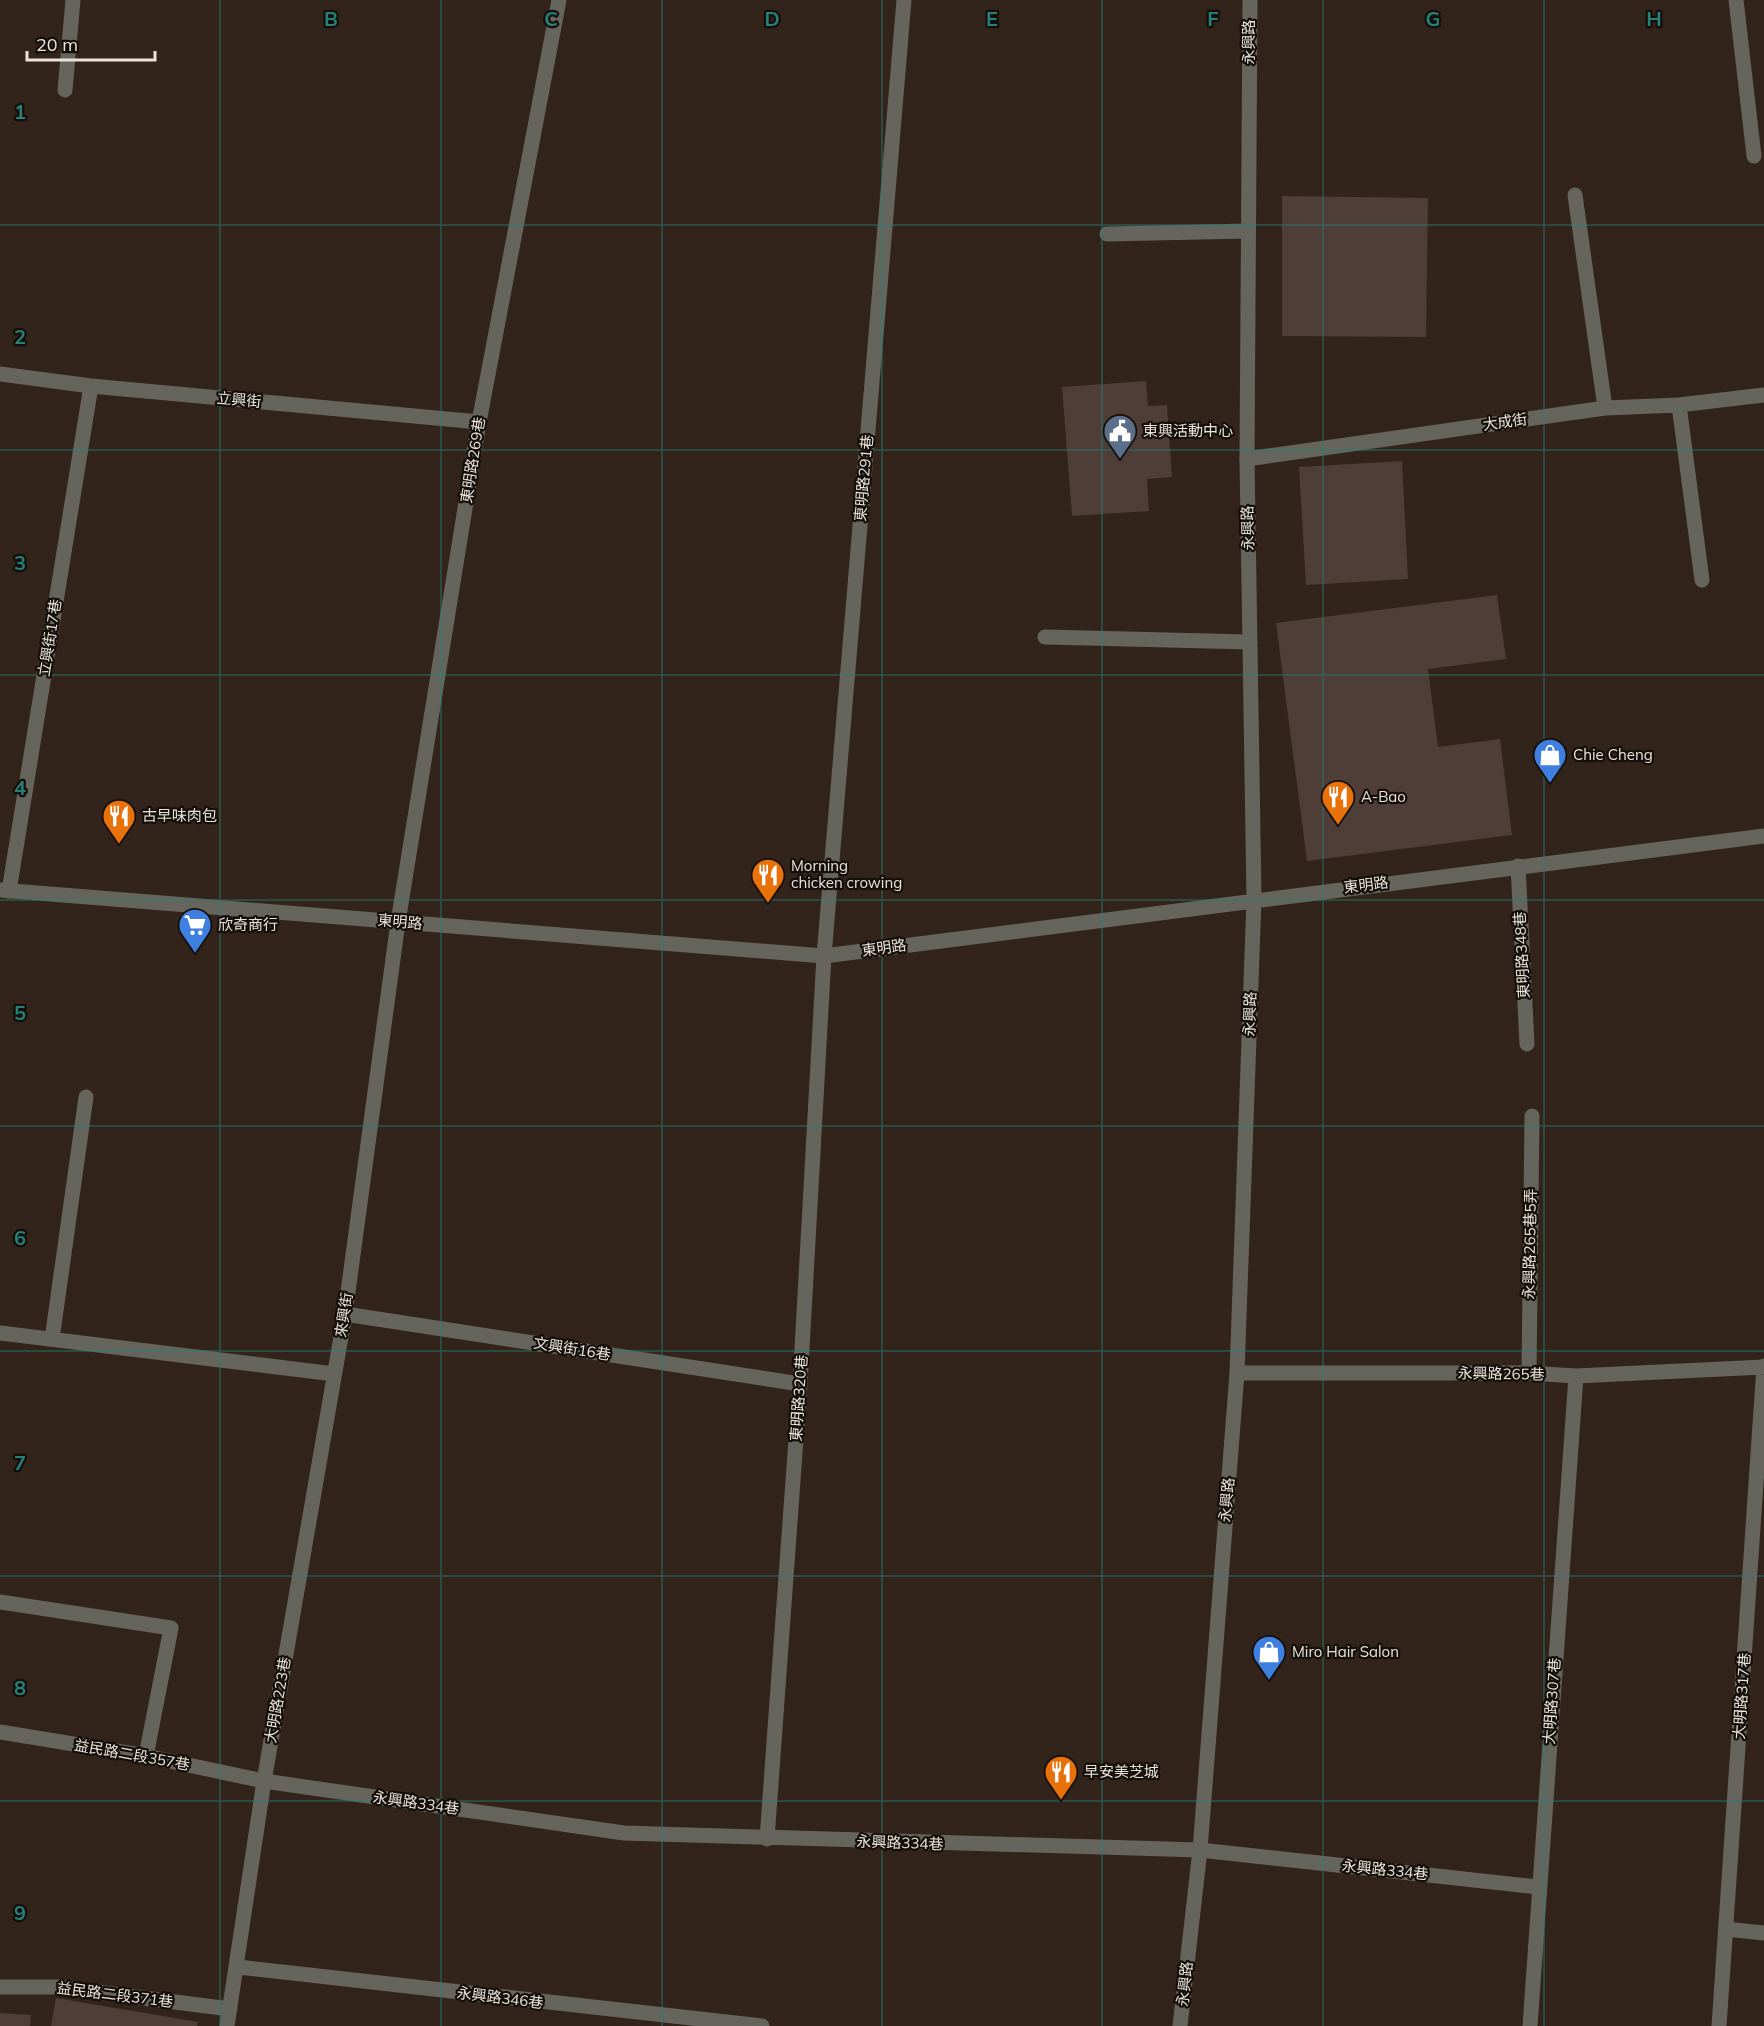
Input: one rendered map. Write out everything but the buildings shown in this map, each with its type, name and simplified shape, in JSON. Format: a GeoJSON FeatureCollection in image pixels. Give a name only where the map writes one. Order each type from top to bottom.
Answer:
{"type":"FeatureCollection","features":[{"type":"Feature","properties":{"kind":"street"},"geometry":{"type":"LineString","coordinates":[[65,90],[73,0]]}},
{"type":"Feature","properties":{"kind":"street","name":"東明路269巷"},"geometry":{"type":"LineString","coordinates":[[398,922],[479,422],[559,0]]}},
{"type":"Feature","properties":{"kind":"street","name":"東明路291巷"},"geometry":{"type":"LineString","coordinates":[[824,956],[904,0]]}},
{"type":"Feature","properties":{"kind":"street","name":"永興路"},"geometry":{"type":"LineString","coordinates":[[1180,2026],[1200,1850],[1238,1373],[1254,899],[1247,459],[1250,0]]}},
{"type":"Feature","properties":{"kind":"street"},"geometry":{"type":"LineString","coordinates":[[1736,0],[1754,156]]}},
{"type":"Feature","properties":{"kind":"street"},"geometry":{"type":"LineString","coordinates":[[1575,195],[1605,408]]}},
{"type":"Feature","properties":{"kind":"street"},"geometry":{"type":"LineString","coordinates":[[1107,234],[1248,231]]}},
{"type":"Feature","properties":{"kind":"street","name":"立興街"},"geometry":{"type":"LineString","coordinates":[[0,374],[91,386],[479,422]]}},
{"type":"Feature","properties":{"kind":"street","name":"立興街17巷"},"geometry":{"type":"LineString","coordinates":[[4,891],[91,386]]}},
{"type":"Feature","properties":{"kind":"street","name":"大成街"},"geometry":{"type":"LineString","coordinates":[[1247,459],[1605,408],[1679,405],[1764,395]]}},
{"type":"Feature","properties":{"kind":"street"},"geometry":{"type":"LineString","coordinates":[[1679,405],[1702,580]]}},
{"type":"Feature","properties":{"kind":"street"},"geometry":{"type":"LineString","coordinates":[[1045,637],[1250,642]]}},
{"type":"Feature","properties":{"kind":"street","name":"東明路"},"geometry":{"type":"LineString","coordinates":[[4,891],[824,956],[1254,899],[1764,836]]}},
{"type":"Feature","properties":{"kind":"street","name":"東明路348巷"},"geometry":{"type":"LineString","coordinates":[[1518,866],[1527,1044]]}},
{"type":"Feature","properties":{"kind":"street","name":"來興街"},"geometry":{"type":"LineString","coordinates":[[334,1374],[345,1314],[398,922]]}},
{"type":"Feature","properties":{"kind":"street","name":"東明路320巷"},"geometry":{"type":"LineString","coordinates":[[767,1839],[800,1384],[824,956]]}},
{"type":"Feature","properties":{"kind":"street"},"geometry":{"type":"LineString","coordinates":[[52,1339],[86,1097]]}},
{"type":"Feature","properties":{"kind":"street","name":"永興路265巷5弄"},"geometry":{"type":"LineString","coordinates":[[1529,1373],[1532,1116]]}},
{"type":"Feature","properties":{"kind":"street","name":"文興街16巷"},"geometry":{"type":"LineString","coordinates":[[345,1314],[800,1384]]}},
{"type":"Feature","properties":{"kind":"street"},"geometry":{"type":"LineString","coordinates":[[0,1333],[334,1374]]}},
{"type":"Feature","properties":{"kind":"street","name":"永興路265巷"},"geometry":{"type":"LineString","coordinates":[[1238,1373],[1529,1373],[1576,1376],[1764,1366]]}},
{"type":"Feature","properties":{"kind":"street","name":"大明路317巷"},"geometry":{"type":"LineString","coordinates":[[1719,2026],[1764,1366]]}},
{"type":"Feature","properties":{"kind":"street","name":"大明路223巷"},"geometry":{"type":"LineString","coordinates":[[227,2026],[238,1967],[264,1781],[334,1374]]}},
{"type":"Feature","properties":{"kind":"street","name":"大明路307巷"},"geometry":{"type":"LineString","coordinates":[[1530,2026],[1538,1887],[1576,1376]]}},
{"type":"Feature","properties":{"kind":"street"},"geometry":{"type":"LineString","coordinates":[[0,1602],[171,1628],[146,1756]]}},
{"type":"Feature","properties":{"kind":"street","name":"益民路二段357巷"},"geometry":{"type":"LineString","coordinates":[[0,1732],[146,1756],[264,1781]]}},
{"type":"Feature","properties":{"kind":"street","name":"永興路334巷"},"geometry":{"type":"LineString","coordinates":[[264,1781],[624,1833],[1200,1850],[1538,1887]]}},
{"type":"Feature","properties":{"kind":"street"},"geometry":{"type":"LineString","coordinates":[[1726,1929],[1764,1933]]}},
{"type":"Feature","properties":{"kind":"street","name":"永興路346巷"},"geometry":{"type":"LineString","coordinates":[[238,1967],[762,2026]]}},
{"type":"Feature","properties":{"kind":"street","name":"益民路二段371巷"},"geometry":{"type":"LineString","coordinates":[[0,1987],[57,1987],[230,2009]]}},
{"type":"Feature","properties":{"kind":"place","name":"東興活動中心"},"geometry":{"type":"Point","coordinates":[1120,460]}},
{"type":"Feature","properties":{"kind":"place","name":"Chie Cheng"},"geometry":{"type":"Point","coordinates":[1550,784]}},
{"type":"Feature","properties":{"kind":"place","name":"A-Bao"},"geometry":{"type":"Point","coordinates":[1338,826]}},
{"type":"Feature","properties":{"kind":"place","name":"古早味肉包"},"geometry":{"type":"Point","coordinates":[119,845]}},
{"type":"Feature","properties":{"kind":"place","name":"Morning chicken crowing"},"geometry":{"type":"Point","coordinates":[768,904]}},
{"type":"Feature","properties":{"kind":"place","name":"欣奇商行"},"geometry":{"type":"Point","coordinates":[195,954]}},
{"type":"Feature","properties":{"kind":"place","name":"Miro Hair Salon"},"geometry":{"type":"Point","coordinates":[1269,1681]}},
{"type":"Feature","properties":{"kind":"place","name":"早安美芝城"},"geometry":{"type":"Point","coordinates":[1061,1801]}}]}
